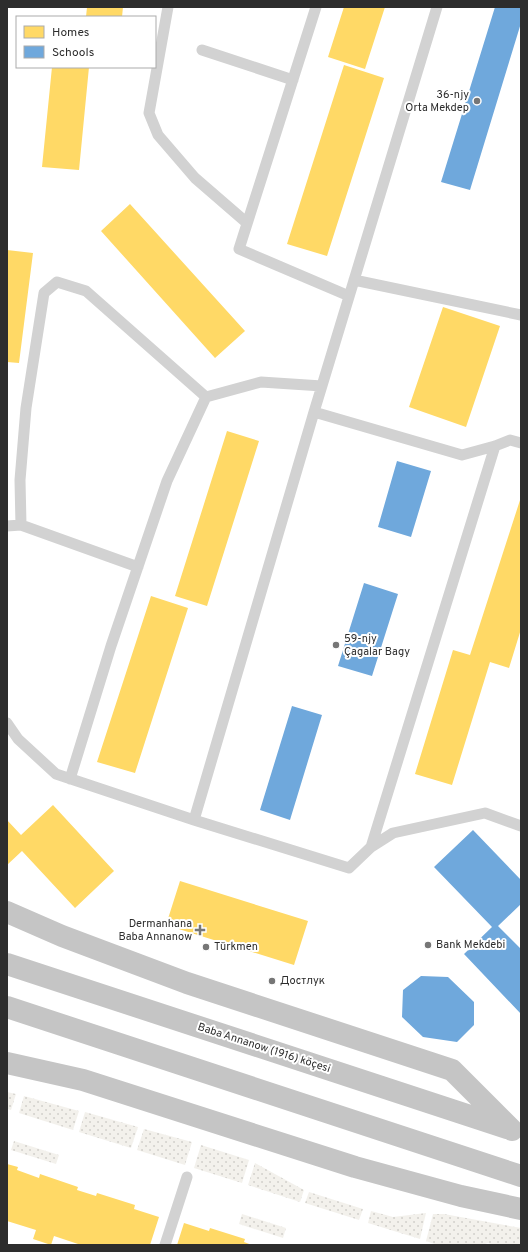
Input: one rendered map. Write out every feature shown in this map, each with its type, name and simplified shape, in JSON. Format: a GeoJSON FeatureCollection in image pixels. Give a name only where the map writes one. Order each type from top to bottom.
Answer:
{"type":"FeatureCollection","features":[{"type":"Feature","properties":{"kind":"main road"},"geometry":{"type":"LineString","coordinates":[[7,912],[97,950],[187,983],[452,1070],[517,1132]]}},
{"type":"Feature","properties":{"kind":"main road","name":"Baba Annanow (1916) köçesi"},"geometry":{"type":"LineString","coordinates":[[7,964],[517,1132]]}},
{"type":"Feature","properties":{"kind":"main road"},"geometry":{"type":"LineString","coordinates":[[7,1007],[521,1176]]}},
{"type":"Feature","properties":{"kind":"main road"},"geometry":{"type":"LineString","coordinates":[[7,1063],[83,1080],[355,1167],[460,1196],[521,1209]]}},
{"type":"Feature","properties":{"kind":"lane"},"geometry":{"type":"LineString","coordinates":[[168,7],[149,113],[158,135],[195,178],[247,223]]}},
{"type":"Feature","properties":{"kind":"lane"},"geometry":{"type":"LineString","coordinates":[[316,7],[239,249],[349,296]]}},
{"type":"Feature","properties":{"kind":"lane"},"geometry":{"type":"LineString","coordinates":[[194,820],[314,412],[437,7]]}},
{"type":"Feature","properties":{"kind":"lane"},"geometry":{"type":"LineString","coordinates":[[202,50],[293,80]]}},
{"type":"Feature","properties":{"kind":"lane"},"geometry":{"type":"LineString","coordinates":[[354,280],[521,315]]}},
{"type":"Feature","properties":{"kind":"lane"},"geometry":{"type":"LineString","coordinates":[[21,525],[20,480],[26,408],[44,293],[57,282],[86,291],[206,397]]}},
{"type":"Feature","properties":{"kind":"lane"},"geometry":{"type":"LineString","coordinates":[[70,779],[112,646],[167,481],[206,397],[261,382],[322,386]]}},
{"type":"Feature","properties":{"kind":"lane"},"geometry":{"type":"LineString","coordinates":[[314,412],[462,455],[495,446],[510,440],[521,444]]}},
{"type":"Feature","properties":{"kind":"lane"},"geometry":{"type":"LineString","coordinates":[[371,847],[495,446]]}},
{"type":"Feature","properties":{"kind":"lane"},"geometry":{"type":"LineString","coordinates":[[7,526],[21,525],[138,567]]}},
{"type":"Feature","properties":{"kind":"lane"},"geometry":{"type":"LineString","coordinates":[[7,723],[18,739],[56,774],[194,820],[349,868],[371,847],[393,833],[484,813],[521,826]]}},
{"type":"Feature","properties":{"kind":"lane"},"geometry":{"type":"LineString","coordinates":[[165,1245],[187,1176]]}},
{"type":"Feature","properties":{"kind":"shaded area"},"geometry":{"type":"Polygon","coordinates":[[[7,1092],[16,1094],[11,1110],[7,1109],[7,1092]]]}},
{"type":"Feature","properties":{"kind":"shaded area"},"geometry":{"type":"Polygon","coordinates":[[[24,1096],[79,1111],[73,1130],[19,1113],[24,1096]]]}},
{"type":"Feature","properties":{"kind":"shaded area"},"geometry":{"type":"Polygon","coordinates":[[[85,1112],[138,1127],[131,1148],[79,1132],[85,1112]]]}},
{"type":"Feature","properties":{"kind":"shaded area"},"geometry":{"type":"Polygon","coordinates":[[[144,1129],[192,1142],[185,1165],[137,1150],[144,1129]]]}},
{"type":"Feature","properties":{"kind":"shaded area"},"geometry":{"type":"Polygon","coordinates":[[[14,1141],[59,1155],[56,1164],[11,1150],[14,1141]]]}},
{"type":"Feature","properties":{"kind":"shaded area"},"geometry":{"type":"Polygon","coordinates":[[[201,1145],[249,1160],[242,1183],[194,1168],[201,1145]]]}},
{"type":"Feature","properties":{"kind":"shaded area"},"geometry":{"type":"Polygon","coordinates":[[[255,1163],[304,1190],[300,1202],[248,1185],[255,1163]]]}},
{"type":"Feature","properties":{"kind":"shaded area"},"geometry":{"type":"Polygon","coordinates":[[[309,1192],[363,1209],[359,1220],[305,1203],[309,1192]]]}},
{"type":"Feature","properties":{"kind":"shaded area"},"geometry":{"type":"Polygon","coordinates":[[[371,1211],[393,1217],[426,1213],[420,1239],[368,1223],[371,1211]]]}},
{"type":"Feature","properties":{"kind":"shaded area"},"geometry":{"type":"Polygon","coordinates":[[[242,1214],[286,1228],[283,1238],[239,1224],[242,1214]]]}},
{"type":"Feature","properties":{"kind":"shaded area"},"geometry":{"type":"Polygon","coordinates":[[[433,1214],[444,1214],[521,1228],[521,1245],[493,1245],[488,1243],[482,1245],[437,1245],[426,1241],[433,1214]]]}},
{"type":"Feature","properties":{"kind":"building: Homes"},"geometry":{"type":"Polygon","coordinates":[[[87,7],[123,7],[122,16],[86,16],[87,7]]]}},
{"type":"Feature","properties":{"kind":"building: Homes"},"geometry":{"type":"Polygon","coordinates":[[[344,7],[385,7],[365,69],[328,57],[344,7]]]}},
{"type":"Feature","properties":{"kind":"building: Homes"},"geometry":{"type":"Polygon","coordinates":[[[344,65],[384,78],[327,256],[287,244],[344,65]]]}},
{"type":"Feature","properties":{"kind":"building: Homes"},"geometry":{"type":"Polygon","coordinates":[[[52,68],[89,68],[79,170],[42,167],[52,68]]]}},
{"type":"Feature","properties":{"kind":"building: Homes"},"geometry":{"type":"Polygon","coordinates":[[[130,204],[245,331],[215,358],[101,231],[130,204]]]}},
{"type":"Feature","properties":{"kind":"building: Homes"},"geometry":{"type":"Polygon","coordinates":[[[7,250],[33,253],[19,363],[7,362],[7,250]]]}},
{"type":"Feature","properties":{"kind":"building: Homes"},"geometry":{"type":"Polygon","coordinates":[[[443,307],[500,326],[466,427],[409,407],[443,307]]]}},
{"type":"Feature","properties":{"kind":"building: Homes"},"geometry":{"type":"Polygon","coordinates":[[[227,431],[259,441],[207,606],[175,596],[227,431]]]}},
{"type":"Feature","properties":{"kind":"building: Homes"},"geometry":{"type":"Polygon","coordinates":[[[521,497],[521,629],[509,668],[490,662],[452,785],[415,774],[453,650],[470,655],[521,497]]]}},
{"type":"Feature","properties":{"kind":"building: Homes"},"geometry":{"type":"Polygon","coordinates":[[[151,596],[188,608],[135,773],[97,762],[151,596]]]}},
{"type":"Feature","properties":{"kind":"building: Homes"},"geometry":{"type":"Polygon","coordinates":[[[53,805],[114,871],[75,908],[22,851],[7,865],[7,820],[21,835],[53,805]]]}},
{"type":"Feature","properties":{"kind":"building: Homes"},"geometry":{"type":"Polygon","coordinates":[[[180,881],[308,921],[294,965],[166,925],[180,881]]]}},
{"type":"Feature","properties":{"kind":"building: Homes"},"geometry":{"type":"Polygon","coordinates":[[[7,1164],[18,1167],[17,1170],[39,1178],[40,1174],[78,1187],[77,1190],[96,1196],[97,1193],[135,1205],[134,1209],[159,1217],[150,1245],[81,1245],[54,1236],[51,1245],[33,1239],[36,1230],[7,1221],[7,1164]]]}},
{"type":"Feature","properties":{"kind":"building: Homes"},"geometry":{"type":"Polygon","coordinates":[[[184,1223],[209,1231],[210,1228],[245,1239],[244,1242],[252,1245],[177,1245],[184,1223]]]}},
{"type":"Feature","properties":{"kind":"building: Schools"},"geometry":{"type":"Polygon","coordinates":[[[495,7],[521,7],[521,23],[470,190],[441,182],[495,7]]]}},
{"type":"Feature","properties":{"kind":"building: Schools"},"geometry":{"type":"Polygon","coordinates":[[[397,461],[431,471],[411,537],[378,527],[397,461]]]}},
{"type":"Feature","properties":{"kind":"building: Schools"},"geometry":{"type":"Polygon","coordinates":[[[364,583],[398,594],[372,676],[338,666],[364,583]]]}},
{"type":"Feature","properties":{"kind":"building: Schools"},"geometry":{"type":"Polygon","coordinates":[[[292,706],[322,715],[290,820],[260,810],[292,706]]]}},
{"type":"Feature","properties":{"kind":"building: Schools"},"geometry":{"type":"Polygon","coordinates":[[[473,830],[521,880],[521,904],[498,926],[521,949],[521,1014],[464,954],[492,927],[434,867],[473,830]]]}},
{"type":"Feature","properties":{"kind":"building: Schools"},"geometry":{"type":"Polygon","coordinates":[[[421,976],[448,977],[474,1002],[474,1025],[457,1042],[423,1037],[402,1017],[403,990],[421,976]]]}},
{"type":"Feature","properties":{"kind":"place","name":"36-njy Orta Mekdep"},"geometry":{"type":"Point","coordinates":[477,101]}},
{"type":"Feature","properties":{"kind":"place","name":"59-njy Çagalar Bagy"},"geometry":{"type":"Point","coordinates":[336,645]}},
{"type":"Feature","properties":{"kind":"place","name":"Dermanhana Baba Annanow"},"geometry":{"type":"Point","coordinates":[200,930]}},
{"type":"Feature","properties":{"kind":"place","name":"Bank Mekdebi"},"geometry":{"type":"Point","coordinates":[428,945]}},
{"type":"Feature","properties":{"kind":"place","name":"Türkmen"},"geometry":{"type":"Point","coordinates":[206,947]}},
{"type":"Feature","properties":{"kind":"place","name":"Достлук"},"geometry":{"type":"Point","coordinates":[272,981]}}]}
